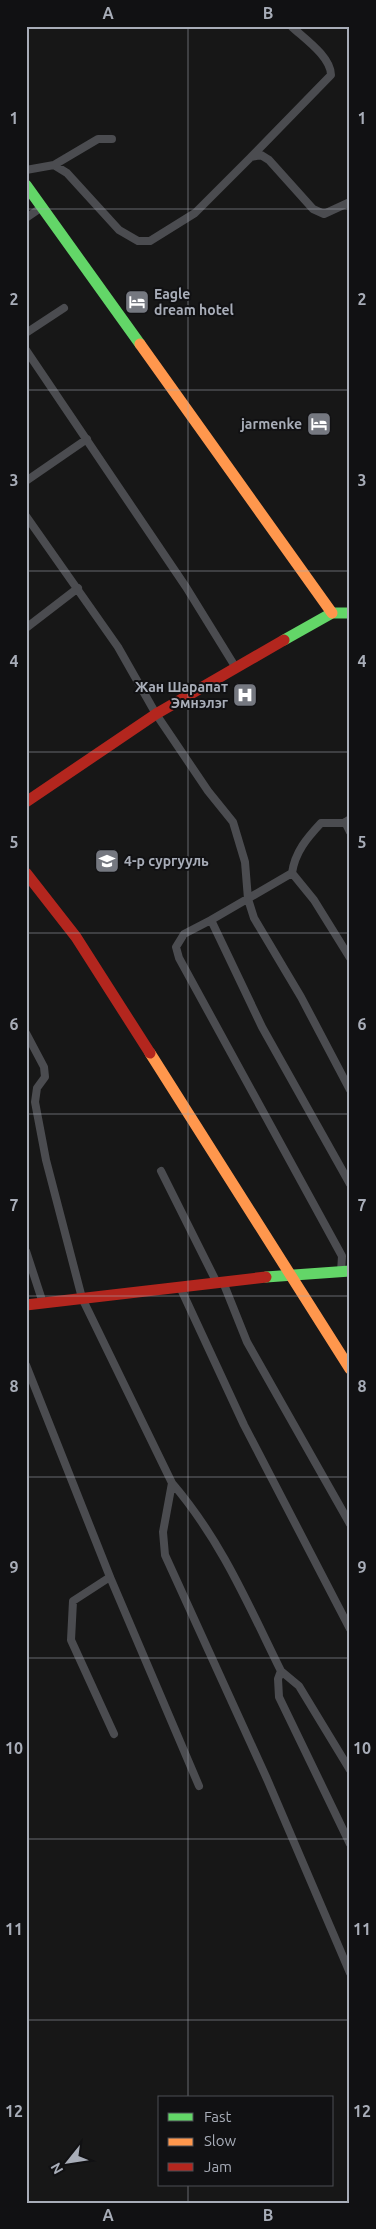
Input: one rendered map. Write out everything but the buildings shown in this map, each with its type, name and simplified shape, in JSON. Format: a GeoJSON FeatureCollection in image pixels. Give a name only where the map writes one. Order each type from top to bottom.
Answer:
{"type":"FeatureCollection","features":[{"type":"Feature","properties":{"kind":"main road"},"geometry":{"type":"LineString","coordinates":[[26,185],[332,613]]}},
{"type":"Feature","properties":{"kind":"main road"},"geometry":{"type":"LineString","coordinates":[[26,802],[156,714],[332,613],[350,614]]}},
{"type":"Feature","properties":{"kind":"main road"},"geometry":{"type":"LineString","coordinates":[[26,873],[76,937],[350,1369]]}},
{"type":"Feature","properties":{"kind":"main road"},"geometry":{"type":"LineString","coordinates":[[26,1304],[289,1274],[346,1272]]}},
{"type":"Feature","properties":{"kind":"street"},"geometry":{"type":"LineString","coordinates":[[54,165],[67,172],[119,230],[138,241],[150,241],[195,213],[331,75],[331,68],[326,61],[292,27]]}},
{"type":"Feature","properties":{"kind":"street"},"geometry":{"type":"LineString","coordinates":[[26,170],[54,165],[98,139],[112,139]]}},
{"type":"Feature","properties":{"kind":"street"},"geometry":{"type":"LineString","coordinates":[[251,157],[260,155],[268,160],[313,209],[324,214],[350,202]]}},
{"type":"Feature","properties":{"kind":"street"},"geometry":{"type":"LineString","coordinates":[[26,218],[42,207]]}},
{"type":"Feature","properties":{"kind":"street"},"geometry":{"type":"LineString","coordinates":[[26,333],[64,308]]}},
{"type":"Feature","properties":{"kind":"street"},"geometry":{"type":"LineString","coordinates":[[26,350],[186,587],[236,668]]}},
{"type":"Feature","properties":{"kind":"street"},"geometry":{"type":"LineString","coordinates":[[26,481],[86,440]]}},
{"type":"Feature","properties":{"kind":"street"},"geometry":{"type":"LineString","coordinates":[[26,516],[118,646],[156,714],[208,791],[232,822],[245,862],[248,899],[254,918],[301,997],[350,1090]]}},
{"type":"Feature","properties":{"kind":"street"},"geometry":{"type":"LineString","coordinates":[[26,628],[78,588]]}},
{"type":"Feature","properties":{"kind":"street"},"geometry":{"type":"LineString","coordinates":[[346,1272],[342,1256],[179,958],[176,946],[184,934],[212,920],[292,873],[294,862],[305,840],[321,823],[348,821],[350,832]]}},
{"type":"Feature","properties":{"kind":"street"},"geometry":{"type":"LineString","coordinates":[[292,873],[314,900],[350,958]]}},
{"type":"Feature","properties":{"kind":"street"},"geometry":{"type":"LineString","coordinates":[[212,920],[262,1027],[350,1184]]}},
{"type":"Feature","properties":{"kind":"street"},"geometry":{"type":"LineString","coordinates":[[26,1033],[44,1067],[45,1077],[37,1088],[35,1102],[46,1160],[82,1298],[172,1483],[204,1522],[219,1547],[281,1671],[299,1686],[350,1770]]}},
{"type":"Feature","properties":{"kind":"street"},"geometry":{"type":"LineString","coordinates":[[161,1171],[220,1283],[247,1342],[350,1524]]}},
{"type":"Feature","properties":{"kind":"street"},"geometry":{"type":"LineString","coordinates":[[26,1251],[43,1303]]}},
{"type":"Feature","properties":{"kind":"street"},"geometry":{"type":"LineString","coordinates":[[180,1287],[244,1425],[350,1629]]}},
{"type":"Feature","properties":{"kind":"street"},"geometry":{"type":"LineString","coordinates":[[26,1365],[110,1577],[199,1786]]}},
{"type":"Feature","properties":{"kind":"street"},"geometry":{"type":"LineString","coordinates":[[172,1483],[163,1532],[165,1555],[263,1770],[350,1972]]}},
{"type":"Feature","properties":{"kind":"street"},"geometry":{"type":"LineString","coordinates":[[110,1577],[73,1600],[71,1640],[114,1734]]}},
{"type":"Feature","properties":{"kind":"street"},"geometry":{"type":"LineString","coordinates":[[281,1671],[278,1679],[279,1697],[350,1844]]}},
{"type":"Feature","properties":{"kind":"traffic: fast"},"geometry":{"type":"LineString","coordinates":[[26,185],[140,344]]}},
{"type":"Feature","properties":{"kind":"traffic: fast"},"geometry":{"type":"LineString","coordinates":[[284,640],[332,613],[350,613]]}},
{"type":"Feature","properties":{"kind":"traffic: fast"},"geometry":{"type":"LineString","coordinates":[[266,1277],[350,1271]]}},
{"type":"Feature","properties":{"kind":"traffic: slow"},"geometry":{"type":"LineString","coordinates":[[140,344],[332,613]]}},
{"type":"Feature","properties":{"kind":"traffic: slow"},"geometry":{"type":"LineString","coordinates":[[150,1053],[350,1369]]}},
{"type":"Feature","properties":{"kind":"traffic: jam"},"geometry":{"type":"LineString","coordinates":[[26,802],[156,714],[284,640]]}},
{"type":"Feature","properties":{"kind":"traffic: jam"},"geometry":{"type":"LineString","coordinates":[[26,873],[76,937],[150,1053]]}},
{"type":"Feature","properties":{"kind":"traffic: jam"},"geometry":{"type":"LineString","coordinates":[[26,1305],[266,1277]]}},
{"type":"Feature","properties":{"kind":"place","name":"Eagle dream hotel"},"geometry":{"type":"Point","coordinates":[137,302]}},
{"type":"Feature","properties":{"kind":"place","name":"jarmenke"},"geometry":{"type":"Point","coordinates":[319,424]}},
{"type":"Feature","properties":{"kind":"place","name":"Жан Шарапат Эмнэлэг"},"geometry":{"type":"Point","coordinates":[245,695]}},
{"type":"Feature","properties":{"kind":"place","name":"4-р сургууль"},"geometry":{"type":"Point","coordinates":[107,861]}}]}
